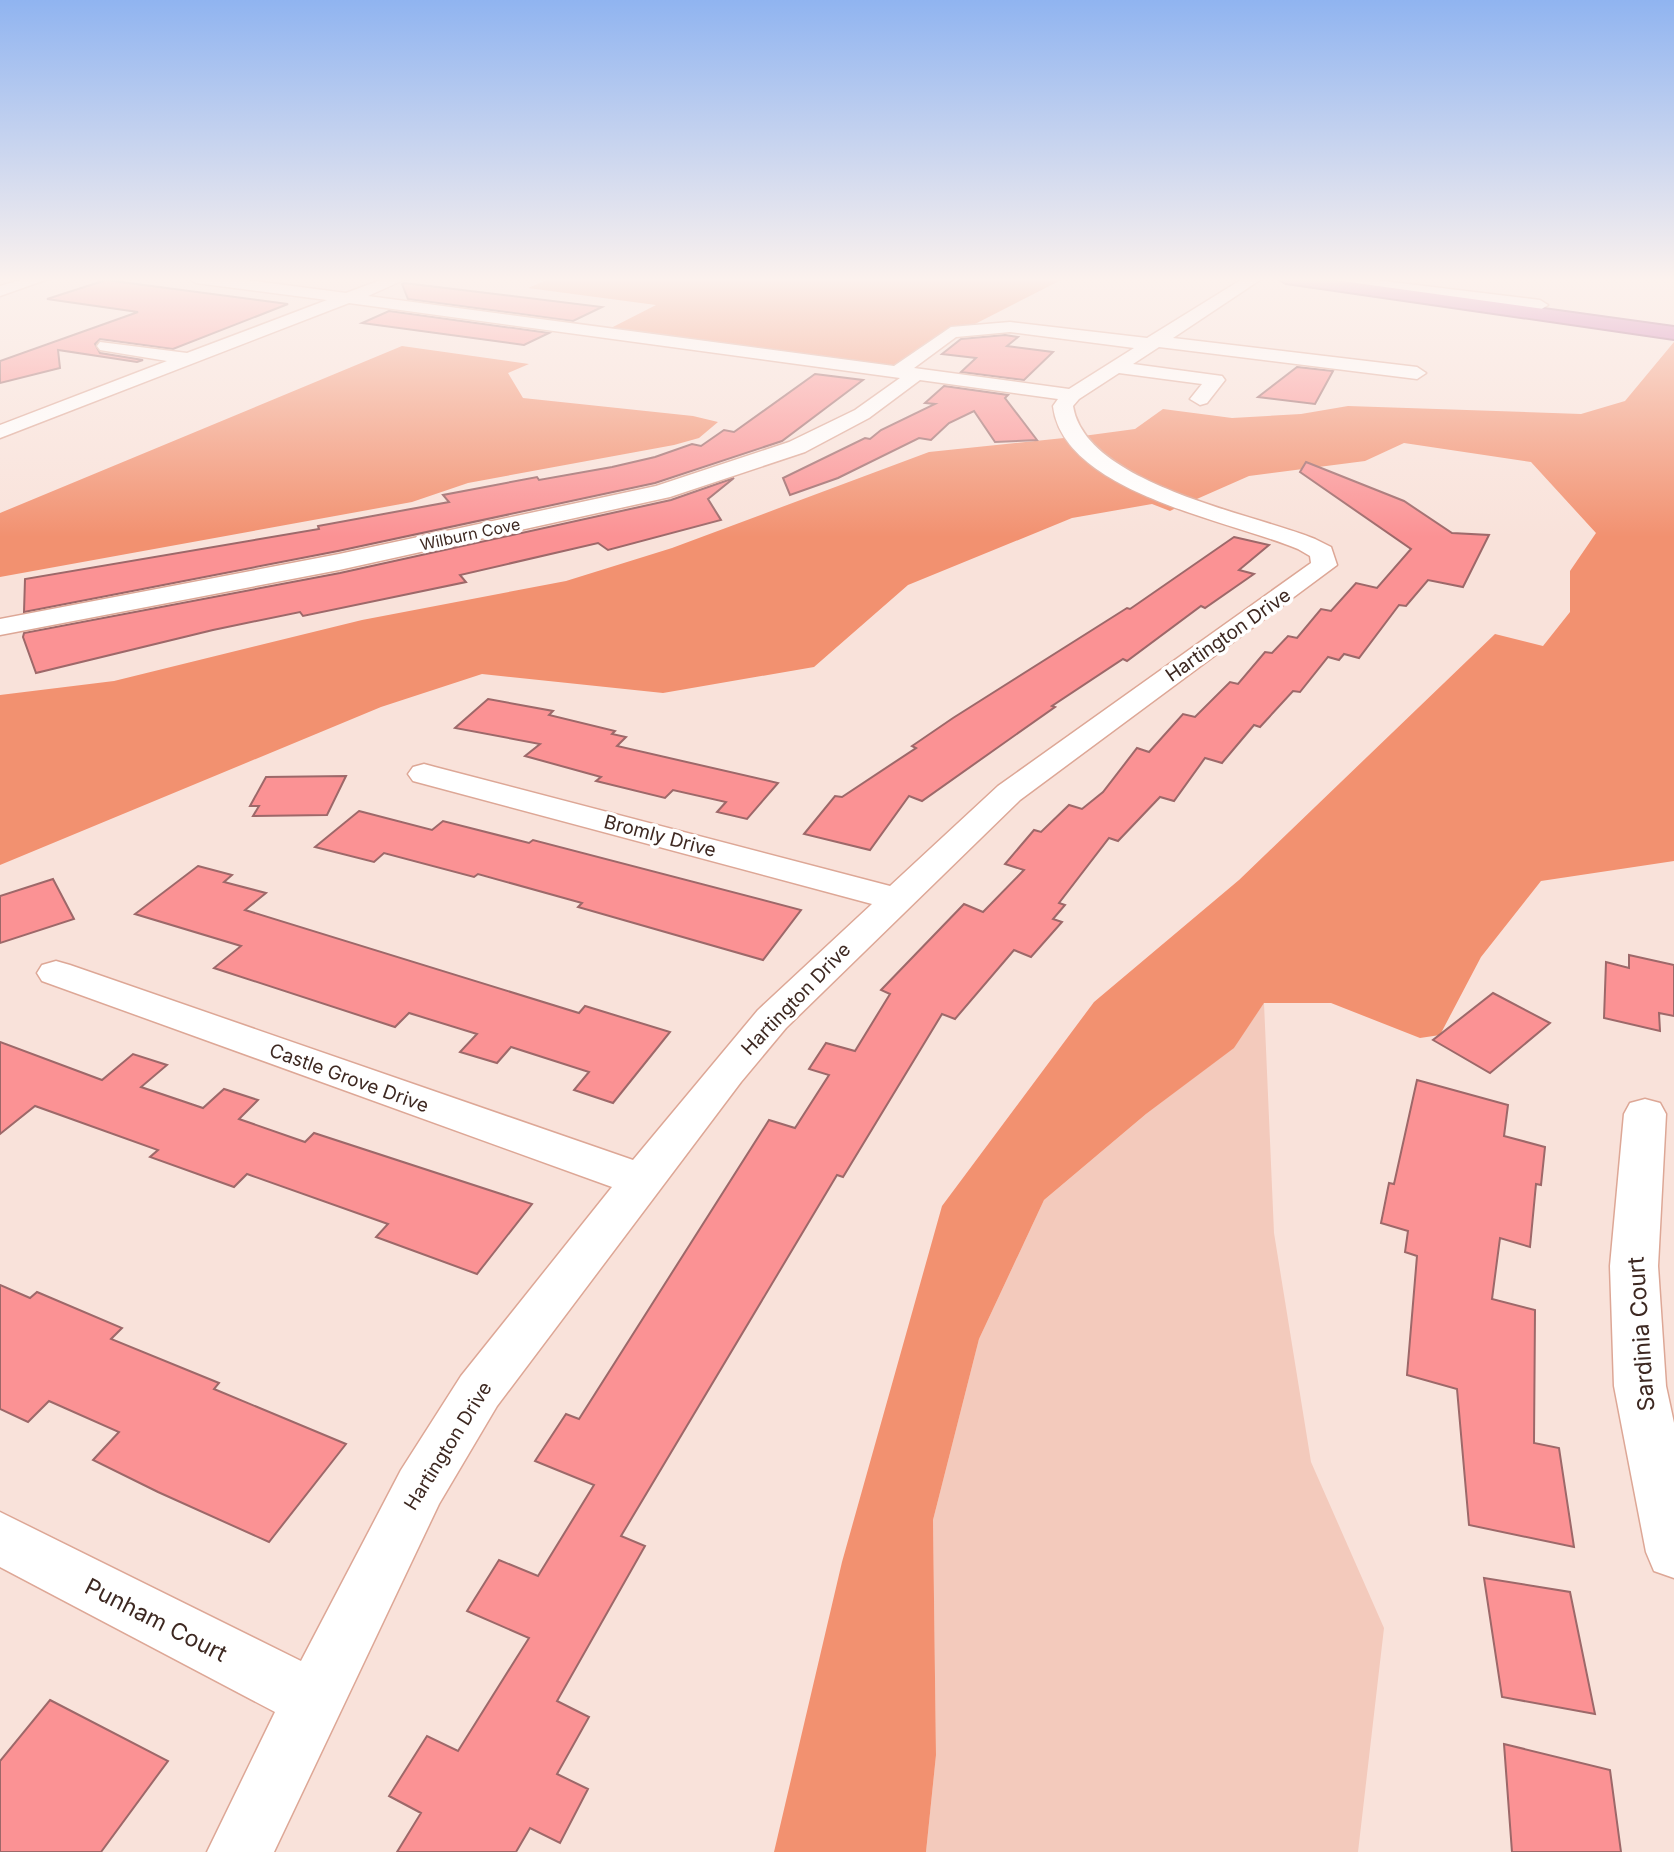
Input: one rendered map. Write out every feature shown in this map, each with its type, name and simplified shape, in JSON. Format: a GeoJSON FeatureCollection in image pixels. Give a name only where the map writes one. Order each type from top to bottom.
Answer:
{"type":"FeatureCollection","features":[{"type":"Feature","properties":{"kind":"street"},"geometry":{"type":"LineString","coordinates":[[0,432],[174,364]]}},
{"type":"Feature","properties":{"kind":"street"},"geometry":{"type":"LineString","coordinates":[[843,364],[1072,396],[1117,364]]}},
{"type":"Feature","properties":{"kind":"street","name":"Wilburn Cove"},"geometry":{"type":"LineString","coordinates":[[0,627],[339,562],[662,492],[797,447],[862,414],[916,364]]}},
{"type":"Feature","properties":{"kind":"street"},"geometry":{"type":"LineString","coordinates":[[1238,364],[1266,370]]}},
{"type":"Feature","properties":{"kind":"street"},"geometry":{"type":"LineString","coordinates":[[1331,364],[1417,373]]}},
{"type":"Feature","properties":{"kind":"street"},"geometry":{"type":"LineString","coordinates":[[1113,367],[1215,380],[1200,399]]}},
{"type":"Feature","properties":{"kind":"street","name":"Hartington Drive"},"geometry":{"type":"LineString","coordinates":[[240,1852],[420,1487],[473,1402],[726,1072],[772,1019],[1009,793],[1324,565],[1322,552],[1303,541],[1188,506],[1161,495],[1087,450],[1074,438],[1064,422],[1063,406],[1072,396]]}},
{"type":"Feature","properties":{"kind":"street","name":"Bromly Drive"},"geometry":{"type":"LineString","coordinates":[[424,774],[896,899]]}},
{"type":"Feature","properties":{"kind":"street","name":"Castle Grove Drive"},"geometry":{"type":"LineString","coordinates":[[56,973],[642,1180]]}},
{"type":"Feature","properties":{"kind":"street","name":"Sardinia Court"},"geometry":{"type":"LineString","coordinates":[[1645,1114],[1634,1266],[1640,1387],[1674,1552]]}},
{"type":"Feature","properties":{"kind":"street","name":"Punham Court"},"geometry":{"type":"LineString","coordinates":[[0,1538],[173,1630],[314,1700]]}},
{"type":"Feature","properties":{"kind":"shaded area"},"geometry":{"type":"Polygon","coordinates":[[[358,364],[528,364],[508,373],[523,398],[693,416],[718,422],[699,438],[674,445],[468,483],[412,502],[0,577],[0,513],[358,364]]]}},
{"type":"Feature","properties":{"kind":"shaded area"},"geometry":{"type":"Polygon","coordinates":[[[862,364],[896,364],[889,368],[862,364]]]}},
{"type":"Feature","properties":{"kind":"shaded area"},"geometry":{"type":"Polygon","coordinates":[[[1655,364],[1674,364],[1674,861],[1541,881],[1481,957],[1440,1035],[1420,1038],[1331,1003],[1264,1003],[1234,1048],[1146,1114],[1044,1200],[979,1339],[933,1520],[936,1755],[926,1852],[774,1852],[842,1562],[942,1206],[1094,1002],[1239,880],[1495,634],[1543,646],[1570,612],[1570,571],[1596,533],[1531,462],[1404,443],[1365,461],[1249,476],[1190,502],[1121,464],[1083,436],[1135,429],[1163,409],[1232,418],[1301,414],[1348,406],[1581,414],[1625,401],[1655,364]]]}},
{"type":"Feature","properties":{"kind":"shaded area"},"geometry":{"type":"Polygon","coordinates":[[[1064,438],[1078,451],[1178,507],[1170,511],[1152,504],[1072,518],[908,585],[814,667],[663,693],[482,674],[381,707],[0,865],[0,695],[114,681],[362,620],[566,581],[672,548],[929,452],[1064,438]]]}},
{"type":"Feature","properties":{"kind":"shaded area"},"geometry":{"type":"Polygon","coordinates":[[[1264,1003],[1274,1233],[1311,1462],[1384,1628],[1358,1852],[926,1852],[936,1755],[933,1520],[979,1339],[1044,1200],[1146,1114],[1233,1048],[1264,1003]]]}},
{"type":"Feature","properties":{"kind":"building"},"geometry":{"type":"Polygon","coordinates":[[[0,364],[60,364],[60,368],[0,383],[0,364]]]}},
{"type":"Feature","properties":{"kind":"building"},"geometry":{"type":"Polygon","coordinates":[[[969,364],[1040,364],[1024,380],[961,372],[969,364]]]}},
{"type":"Feature","properties":{"kind":"building"},"geometry":{"type":"Polygon","coordinates":[[[1297,367],[1333,371],[1315,404],[1258,397],[1297,367]]]}},
{"type":"Feature","properties":{"kind":"building"},"geometry":{"type":"Polygon","coordinates":[[[815,374],[863,380],[782,441],[655,483],[338,551],[24,612],[25,579],[319,529],[318,526],[449,502],[443,495],[537,477],[539,480],[612,467],[655,457],[692,444],[701,446],[724,430],[734,432],[815,374]]]}},
{"type":"Feature","properties":{"kind":"building"},"geometry":{"type":"Polygon","coordinates":[[[944,386],[1008,395],[1005,398],[1037,440],[995,442],[974,411],[949,423],[931,440],[919,438],[838,478],[790,495],[783,478],[865,438],[870,439],[881,430],[935,404],[925,403],[944,386]]]}},
{"type":"Feature","properties":{"kind":"building"},"geometry":{"type":"Polygon","coordinates":[[[1306,462],[1404,501],[1452,533],[1489,535],[1463,587],[1428,580],[1406,606],[1399,605],[1359,658],[1344,654],[1339,660],[1328,657],[1300,692],[1293,691],[1260,727],[1254,725],[1222,763],[1205,758],[1174,801],[1160,797],[1118,841],[1109,838],[1059,903],[1065,905],[1053,919],[1062,922],[1031,957],[1014,950],[955,1019],[942,1014],[843,1177],[837,1175],[621,1536],[645,1546],[557,1701],[589,1717],[557,1774],[588,1789],[560,1843],[530,1828],[516,1852],[397,1852],[421,1813],[389,1796],[427,1736],[458,1751],[529,1638],[467,1611],[499,1560],[538,1576],[594,1485],[535,1461],[566,1414],[579,1419],[769,1120],[795,1128],[829,1075],[809,1069],[826,1043],[855,1051],[890,994],[881,990],[964,904],[983,912],[1024,870],[1005,864],[1034,830],[1041,832],[1069,805],[1082,809],[1103,792],[1137,748],[1149,752],[1183,714],[1195,717],[1230,682],[1238,684],[1265,652],[1272,653],[1288,636],[1297,638],[1321,609],[1331,611],[1356,583],[1377,588],[1411,549],[1300,472],[1306,462]]]}},
{"type":"Feature","properties":{"kind":"building"},"geometry":{"type":"Polygon","coordinates":[[[734,478],[708,499],[721,520],[608,550],[598,543],[460,575],[466,582],[303,616],[300,612],[213,630],[36,673],[23,637],[24,633],[340,573],[671,500],[734,478]]]}},
{"type":"Feature","properties":{"kind":"building"},"geometry":{"type":"Polygon","coordinates":[[[1234,537],[1269,545],[1239,570],[1254,574],[1205,608],[1201,606],[1127,661],[1123,659],[1052,706],[1055,707],[922,801],[909,796],[870,850],[804,834],[835,796],[842,797],[916,748],[912,746],[953,718],[1127,608],[1130,609],[1234,537]]]}},
{"type":"Feature","properties":{"kind":"building"},"geometry":{"type":"Polygon","coordinates":[[[488,699],[553,711],[549,715],[615,731],[612,734],[626,737],[617,746],[778,783],[747,819],[717,812],[726,802],[673,790],[665,798],[596,781],[601,777],[525,756],[540,744],[455,728],[488,699]]]}},
{"type":"Feature","properties":{"kind":"building"},"geometry":{"type":"Polygon","coordinates":[[[346,776],[327,815],[253,816],[259,806],[250,806],[266,777],[346,776]]]}},
{"type":"Feature","properties":{"kind":"building"},"geometry":{"type":"Polygon","coordinates":[[[359,811],[432,830],[443,821],[529,843],[533,840],[801,910],[763,960],[578,907],[582,903],[478,874],[474,877],[384,853],[374,862],[315,847],[359,811]]]}},
{"type":"Feature","properties":{"kind":"building"},"geometry":{"type":"Polygon","coordinates":[[[198,866],[232,875],[224,882],[266,893],[245,910],[579,1013],[585,1006],[670,1032],[613,1103],[574,1090],[589,1072],[511,1047],[497,1063],[460,1052],[477,1034],[409,1013],[395,1027],[214,968],[241,946],[135,914],[198,866]]]}},
{"type":"Feature","properties":{"kind":"building"},"geometry":{"type":"Polygon","coordinates":[[[53,879],[74,919],[0,943],[0,896],[53,879]]]}},
{"type":"Feature","properties":{"kind":"building"},"geometry":{"type":"Polygon","coordinates":[[[1629,955],[1674,965],[1674,1016],[1659,1013],[1660,1031],[1604,1018],[1606,962],[1629,968],[1629,955]]]}},
{"type":"Feature","properties":{"kind":"building"},"geometry":{"type":"Polygon","coordinates":[[[1493,993],[1550,1023],[1490,1073],[1433,1040],[1493,993]]]}},
{"type":"Feature","properties":{"kind":"building"},"geometry":{"type":"Polygon","coordinates":[[[0,1042],[102,1080],[133,1054],[167,1065],[141,1087],[203,1108],[224,1089],[258,1100],[239,1119],[305,1142],[314,1133],[532,1204],[477,1274],[376,1237],[388,1224],[247,1174],[234,1187],[150,1157],[158,1150],[35,1106],[0,1134],[0,1042]]]}},
{"type":"Feature","properties":{"kind":"building"},"geometry":{"type":"Polygon","coordinates":[[[1417,1080],[1508,1105],[1504,1136],[1545,1147],[1541,1185],[1536,1184],[1530,1247],[1500,1238],[1492,1299],[1535,1310],[1534,1443],[1559,1448],[1574,1547],[1469,1525],[1457,1389],[1407,1375],[1417,1256],[1405,1252],[1408,1231],[1381,1223],[1389,1183],[1394,1184],[1417,1080]]]}},
{"type":"Feature","properties":{"kind":"building"},"geometry":{"type":"Polygon","coordinates":[[[0,1285],[30,1298],[37,1292],[122,1328],[111,1339],[219,1383],[214,1389],[346,1444],[269,1542],[158,1492],[93,1460],[119,1432],[49,1401],[28,1422],[0,1409],[0,1285]]]}},
{"type":"Feature","properties":{"kind":"building"},"geometry":{"type":"Polygon","coordinates":[[[1484,1578],[1570,1592],[1595,1714],[1502,1697],[1484,1578]]]}},
{"type":"Feature","properties":{"kind":"building"},"geometry":{"type":"Polygon","coordinates":[[[50,1700],[168,1761],[101,1852],[0,1852],[0,1761],[50,1700]]]}},
{"type":"Feature","properties":{"kind":"building"},"geometry":{"type":"Polygon","coordinates":[[[1504,1744],[1610,1770],[1621,1852],[1512,1852],[1504,1744]]]}}]}
